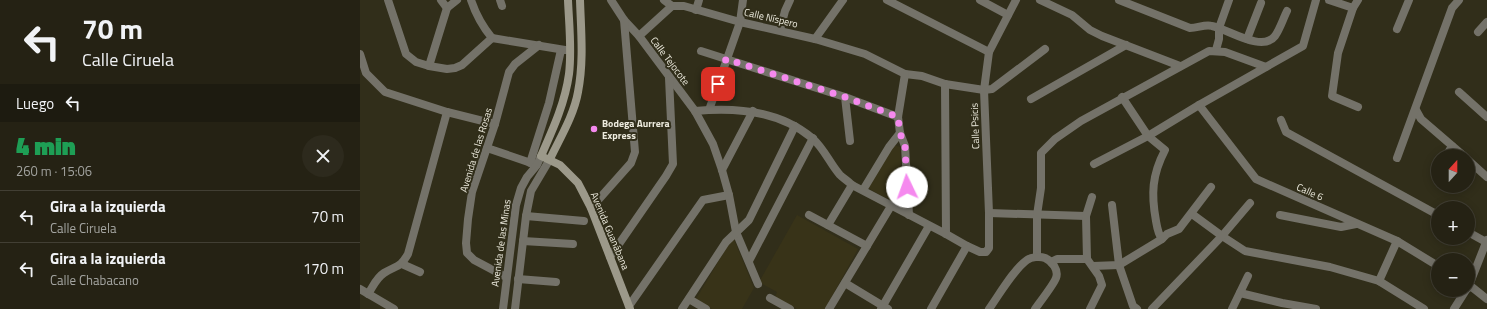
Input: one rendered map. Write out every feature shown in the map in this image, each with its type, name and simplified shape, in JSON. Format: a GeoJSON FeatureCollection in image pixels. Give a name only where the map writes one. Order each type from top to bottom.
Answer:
{"type":"FeatureCollection","features":[{"type":"Feature","properties":{"kind":"street"},"geometry":{"type":"LineString","coordinates":[[388,0],[406,54],[416,62],[446,69],[455,68],[462,64],[492,38]]}},
{"type":"Feature","properties":{"kind":"street"},"geometry":{"type":"LineString","coordinates":[[441,0],[447,8]]}},
{"type":"Feature","properties":{"kind":"street"},"geometry":{"type":"LineString","coordinates":[[429,66],[447,8],[457,0]]}},
{"type":"Feature","properties":{"kind":"street"},"geometry":{"type":"LineString","coordinates":[[471,0],[476,16],[492,38],[561,50],[570,50]]}},
{"type":"Feature","properties":{"kind":"street","name":"Avenida de las Minas"},"geometry":{"type":"LineString","coordinates":[[502,309],[516,205],[521,188],[533,164],[541,156],[555,125],[569,74],[570,50],[568,0]]}},
{"type":"Feature","properties":{"kind":"street","name":"Avenida de las Minas"},"geometry":{"type":"LineString","coordinates":[[515,309],[526,216],[531,191],[550,159],[567,125],[578,92],[582,52],[580,0]]}},
{"type":"Feature","properties":{"kind":"street","name":"Calle Tejocote"},"geometry":{"type":"LineString","coordinates":[[611,0],[624,20],[639,36],[695,111],[712,144],[722,170],[729,195],[736,232],[758,284]]}},
{"type":"Feature","properties":{"kind":"street"},"geometry":{"type":"LineString","coordinates":[[639,36],[672,6],[664,0]]}},
{"type":"Feature","properties":{"kind":"street"},"geometry":{"type":"LineString","coordinates":[[696,10],[699,0]]}},
{"type":"Feature","properties":{"kind":"street"},"geometry":{"type":"LineString","coordinates":[[709,110],[740,22],[743,0]]}},
{"type":"Feature","properties":{"kind":"street"},"geometry":{"type":"LineString","coordinates":[[780,30],[785,11],[790,0]]}},
{"type":"Feature","properties":{"kind":"street"},"geometry":{"type":"LineString","coordinates":[[816,39],[843,0]]}},
{"type":"Feature","properties":{"kind":"street"},"geometry":{"type":"LineString","coordinates":[[887,0],[989,52]]}},
{"type":"Feature","properties":{"kind":"street"},"geometry":{"type":"LineString","coordinates":[[980,0],[1008,15]]}},
{"type":"Feature","properties":{"kind":"street","name":"Calle Psicis"},"geometry":{"type":"LineString","coordinates":[[967,246],[980,252],[986,252],[988,248],[989,213],[984,90],[989,52],[1016,0]]}},
{"type":"Feature","properties":{"kind":"street"},"geometry":{"type":"LineString","coordinates":[[1040,0],[1072,15],[1090,30],[1180,66]]}},
{"type":"Feature","properties":{"kind":"street"},"geometry":{"type":"LineString","coordinates":[[1119,0],[1190,28],[1210,25],[1262,43],[1270,41],[1276,35],[1287,11]]}},
{"type":"Feature","properties":{"kind":"street"},"geometry":{"type":"LineString","coordinates":[[1094,164],[1148,136],[1303,46],[1316,0]]}},
{"type":"Feature","properties":{"kind":"street"},"geometry":{"type":"LineString","coordinates":[[1328,0],[1353,8]]}},
{"type":"Feature","properties":{"kind":"street"},"geometry":{"type":"LineString","coordinates":[[1358,0],[1353,8],[1338,53],[1332,96],[1358,107]]}},
{"type":"Feature","properties":{"kind":"street"},"geometry":{"type":"LineString","coordinates":[[1397,29],[1408,0]]}},
{"type":"Feature","properties":{"kind":"street"},"geometry":{"type":"LineString","coordinates":[[1398,158],[1452,8],[1458,0]]}},
{"type":"Feature","properties":{"kind":"street"},"geometry":{"type":"LineString","coordinates":[[1216,50],[1219,39],[1219,28],[1227,1]]}},
{"type":"Feature","properties":{"kind":"street"},"geometry":{"type":"LineString","coordinates":[[1247,39],[1261,3]]}},
{"type":"Feature","properties":{"kind":"street","name":"Calle Níspero"},"geometry":{"type":"LineString","coordinates":[[672,6],[684,6],[740,22],[816,39],[866,54],[905,74],[922,76],[945,84],[984,90]]}},
{"type":"Feature","properties":{"kind":"street"},"geometry":{"type":"LineString","coordinates":[[591,208],[631,163],[635,152],[624,20]]}},
{"type":"Feature","properties":{"kind":"street"},"geometry":{"type":"LineString","coordinates":[[1478,32],[1487,22]]}},
{"type":"Feature","properties":{"kind":"street"},"geometry":{"type":"LineString","coordinates":[[1031,99],[1126,45]]}},
{"type":"Feature","properties":{"kind":"street","name":"Avenida de las Rosas"},"geometry":{"type":"LineString","coordinates":[[506,277],[474,260],[467,253],[466,243],[472,192],[495,124],[509,72],[515,64],[539,46]]}},
{"type":"Feature","properties":{"kind":"street"},"geometry":{"type":"LineString","coordinates":[[984,90],[992,89],[1044,49]]}},
{"type":"Feature","properties":{"kind":"street"},"geometry":{"type":"LineString","coordinates":[[487,148],[533,164],[561,50]]}},
{"type":"Feature","properties":{"kind":"street"},"geometry":{"type":"LineString","coordinates":[[1037,257],[1037,214],[1041,188],[1041,153],[1055,139],[1081,121],[1122,97],[1209,51],[1216,50],[1225,52],[1266,67]]}},
{"type":"Feature","properties":{"kind":"street"},"geometry":{"type":"LineString","coordinates":[[701,51],[845,97],[898,117]]}},
{"type":"Feature","properties":{"kind":"street"},"geometry":{"type":"LineString","coordinates":[[360,54],[366,73],[385,92],[447,112],[495,124]]}},
{"type":"Feature","properties":{"kind":"street"},"geometry":{"type":"LineString","coordinates":[[905,74],[898,117],[900,133],[905,146],[909,215]]}},
{"type":"Feature","properties":{"kind":"street"},"geometry":{"type":"LineString","coordinates":[[610,257],[673,164],[669,78]]}},
{"type":"Feature","properties":{"kind":"street"},"geometry":{"type":"LineString","coordinates":[[945,84],[946,234]]}},
{"type":"Feature","properties":{"kind":"street"},"geometry":{"type":"LineString","coordinates":[[1459,92],[1487,117]]}},
{"type":"Feature","properties":{"kind":"street"},"geometry":{"type":"LineString","coordinates":[[845,97],[850,141]]}},
{"type":"Feature","properties":{"kind":"street"},"geometry":{"type":"LineString","coordinates":[[1122,97],[1148,136],[1165,150],[1157,165],[1152,188],[1158,232],[1162,239]]}},
{"type":"Feature","properties":{"kind":"street","name":"Calle 6"},"geometry":{"type":"LineString","coordinates":[[1199,105],[1256,179],[1397,241],[1431,262]]}},
{"type":"Feature","properties":{"kind":"street"},"geometry":{"type":"LineString","coordinates":[[695,111],[731,109],[753,111],[778,118],[795,126],[813,138],[840,174],[852,185],[967,246],[931,309]]}},
{"type":"Feature","properties":{"kind":"street"},"geometry":{"type":"LineString","coordinates":[[1416,110],[1421,120],[1456,149]]}},
{"type":"Feature","properties":{"kind":"street"},"geometry":{"type":"LineString","coordinates":[[722,170],[753,111]]}},
{"type":"Feature","properties":{"kind":"street"},"geometry":{"type":"LineString","coordinates":[[368,294],[376,281],[383,274],[402,264],[408,254],[447,112]]}},
{"type":"Feature","properties":{"kind":"street"},"geometry":{"type":"LineString","coordinates":[[1281,120],[1286,132],[1431,211]]}},
{"type":"Feature","properties":{"kind":"street"},"geometry":{"type":"LineString","coordinates":[[682,309],[726,242],[749,220],[795,126]]}},
{"type":"Feature","properties":{"kind":"street"},"geometry":{"type":"LineString","coordinates":[[863,190],[889,147],[900,133]]}},
{"type":"Feature","properties":{"kind":"street"},"geometry":{"type":"LineString","coordinates":[[748,261],[813,138]]}},
{"type":"Feature","properties":{"kind":"street","name":"Avenida Guanábana"},"geometry":{"type":"LineString","coordinates":[[541,156],[560,165],[578,183],[591,208],[630,307]]}},
{"type":"Feature","properties":{"kind":"street"},"geometry":{"type":"LineString","coordinates":[[1475,166],[1487,177]]}},
{"type":"Feature","properties":{"kind":"street"},"geometry":{"type":"LineString","coordinates":[[828,225],[852,185]]}},
{"type":"Feature","properties":{"kind":"street"},"geometry":{"type":"LineString","coordinates":[[1093,266],[1119,265],[1162,239],[1167,234],[1179,229],[1192,214],[1211,187]]}},
{"type":"Feature","properties":{"kind":"street"},"geometry":{"type":"LineString","coordinates":[[630,307],[663,256],[703,200],[729,195]]}},
{"type":"Feature","properties":{"kind":"street"},"geometry":{"type":"LineString","coordinates":[[1090,309],[1102,285],[1099,276],[1088,259],[1086,216],[1092,197]]}},
{"type":"Feature","properties":{"kind":"street"},"geometry":{"type":"LineString","coordinates":[[1152,309],[1222,236],[1250,203]]}},
{"type":"Feature","properties":{"kind":"street"},"geometry":{"type":"LineString","coordinates":[[1112,205],[1119,265],[1134,308]]}},
{"type":"Feature","properties":{"kind":"street"},"geometry":{"type":"LineString","coordinates":[[829,309],[891,206]]}},
{"type":"Feature","properties":{"kind":"street"},"geometry":{"type":"LineString","coordinates":[[989,213],[1086,216]]}},
{"type":"Feature","properties":{"kind":"street"},"geometry":{"type":"LineString","coordinates":[[1192,214],[1245,251],[1330,267],[1379,281],[1424,309]]}},
{"type":"Feature","properties":{"kind":"street"},"geometry":{"type":"LineString","coordinates":[[809,215],[867,246]]}},
{"type":"Feature","properties":{"kind":"street"},"geometry":{"type":"LineString","coordinates":[[526,216],[584,221]]}},
{"type":"Feature","properties":{"kind":"street"},"geometry":{"type":"LineString","coordinates":[[1280,216],[1341,227],[1356,224]]}},
{"type":"Feature","properties":{"kind":"street"},"geometry":{"type":"LineString","coordinates":[[845,284],[884,308],[929,226]]}},
{"type":"Feature","properties":{"kind":"street"},"geometry":{"type":"LineString","coordinates":[[1475,235],[1487,241],[1475,269]]}},
{"type":"Feature","properties":{"kind":"street"},"geometry":{"type":"LineString","coordinates":[[523,241],[573,244]]}},
{"type":"Feature","properties":{"kind":"street"},"geometry":{"type":"LineString","coordinates":[[1379,281],[1397,241]]}},
{"type":"Feature","properties":{"kind":"street"},"geometry":{"type":"LineString","coordinates":[[990,309],[1018,268],[1028,259],[1037,257],[1044,258],[1051,262],[1056,270],[1056,278],[1035,309]]}},
{"type":"Feature","properties":{"kind":"street"},"geometry":{"type":"LineString","coordinates":[[1051,262],[1057,259],[1088,259]]}},
{"type":"Feature","properties":{"kind":"street"},"geometry":{"type":"LineString","coordinates":[[402,264],[420,272]]}},
{"type":"Feature","properties":{"kind":"street"},"geometry":{"type":"LineString","coordinates":[[1232,309],[1248,276]]}},
{"type":"Feature","properties":{"kind":"street"},"geometry":{"type":"LineString","coordinates":[[518,279],[556,282]]}},
{"type":"Feature","properties":{"kind":"street"},"geometry":{"type":"LineString","coordinates":[[360,289],[394,309]]}},
{"type":"Feature","properties":{"kind":"street"},"geometry":{"type":"LineString","coordinates":[[1475,291],[1487,300]]}},
{"type":"Feature","properties":{"kind":"street"},"geometry":{"type":"LineString","coordinates":[[1240,293],[1282,306],[1316,309]]}},
{"type":"Feature","properties":{"kind":"street"},"geometry":{"type":"LineString","coordinates":[[1454,309],[1461,297]]}},
{"type":"Feature","properties":{"kind":"street"},"geometry":{"type":"LineString","coordinates":[[770,298],[777,306],[790,309]]}},
{"type":"Feature","properties":{"kind":"street"},"geometry":{"type":"LineString","coordinates":[[689,299],[706,309]]}},
{"type":"Feature","properties":{"kind":"shaded area"},"geometry":{"type":"Polygon","coordinates":[[[894,145],[900,147],[903,208],[868,188],[894,145]]]}},
{"type":"Feature","properties":{"kind":"shaded area"},"geometry":{"type":"Polygon","coordinates":[[[797,215],[858,249],[825,309],[797,309],[775,297],[777,292],[759,282],[797,215]]]}},
{"type":"Feature","properties":{"kind":"shaded area"},"geometry":{"type":"Polygon","coordinates":[[[733,237],[754,288],[742,309],[712,309],[696,299],[733,237]]]}},
{"type":"Feature","properties":{"kind":"place","name":"Bodega Aurrera Express"},"geometry":{"type":"Point","coordinates":[594,129]}},
{"type":"Feature","properties":{"kind":"route"},"geometry":{"type":"LineString","coordinates":[[718,84],[726,59],[845,97],[898,117],[900,133],[905,146],[907,187]]}}]}
